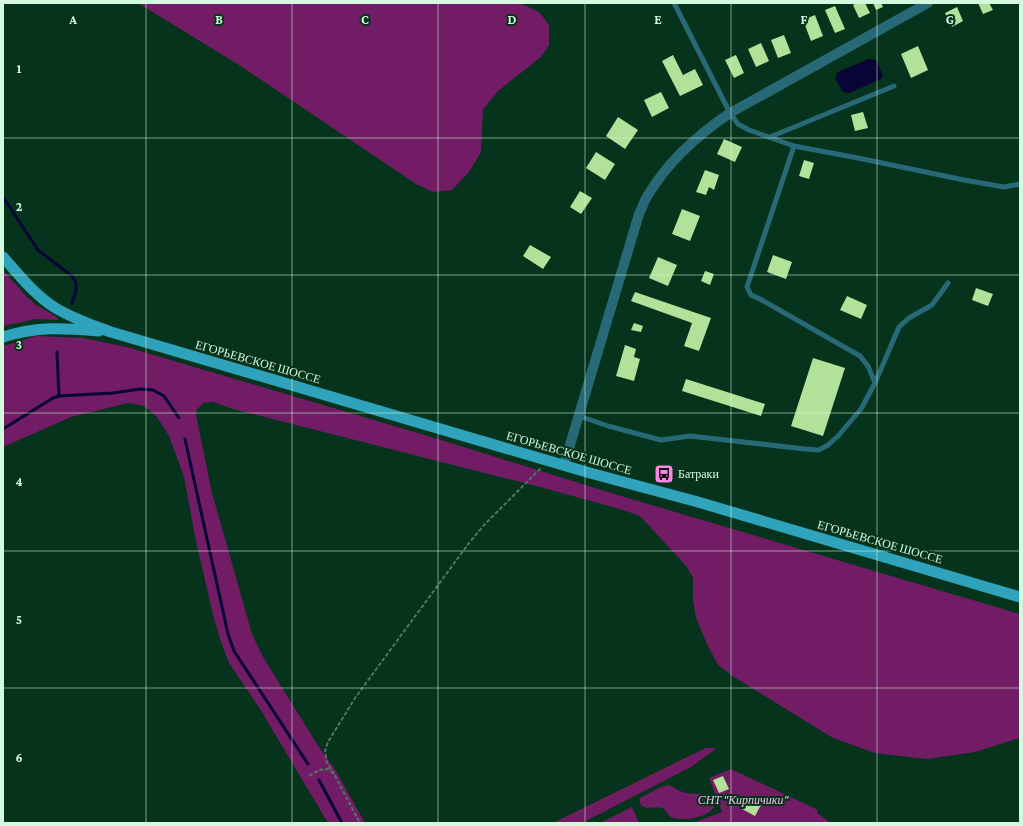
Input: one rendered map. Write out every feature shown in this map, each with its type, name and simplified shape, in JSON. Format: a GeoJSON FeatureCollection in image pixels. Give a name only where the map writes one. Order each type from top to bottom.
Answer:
{"type":"FeatureCollection","features":[{"type":"Feature","properties":{"kind":"main road","name":"ЕГОРЬЕВСКОЕ ШОССЕ"},"geometry":{"type":"LineString","coordinates":[[3,257],[27,284],[55,307],[76,318],[111,332],[549,461],[698,502],[1020,597]]}},
{"type":"Feature","properties":{"kind":"main road","name":"ЕГОРЬЕВСКОЕ ШОССЕ"},"geometry":{"type":"LineString","coordinates":[[3,337],[37,329],[73,329],[111,332]]}},
{"type":"Feature","properties":{"kind":"street"},"geometry":{"type":"LineString","coordinates":[[564,465],[639,214],[647,196],[664,171],[705,131],[730,113],[928,3]]}},
{"type":"Feature","properties":{"kind":"lane"},"geometry":{"type":"LineString","coordinates":[[674,3],[730,113],[738,124],[749,130],[794,146],[964,180],[1004,187],[1020,184]]}},
{"type":"Feature","properties":{"kind":"lane"},"geometry":{"type":"LineString","coordinates":[[770,137],[894,86]]}},
{"type":"Feature","properties":{"kind":"lane"},"geometry":{"type":"LineString","coordinates":[[794,146],[747,287],[751,295],[860,356],[868,366],[875,383]]}},
{"type":"Feature","properties":{"kind":"lane"},"geometry":{"type":"LineString","coordinates":[[579,416],[608,426],[661,440],[690,436],[819,450],[828,445],[838,436],[861,409],[875,383],[899,327],[910,318],[932,305],[948,283]]}},
{"type":"Feature","properties":{"kind":"path"},"geometry":{"type":"LineString","coordinates":[[360,823],[327,763],[326,751],[328,742],[355,698],[485,524],[549,461]]}},
{"type":"Feature","properties":{"kind":"path"},"geometry":{"type":"LineString","coordinates":[[309,776],[319,770],[328,769],[334,774]]}},
{"type":"Feature","properties":{"kind":"green space"},"geometry":{"type":"Polygon","coordinates":[[[138,3],[520,3],[539,12],[549,25],[549,45],[541,57],[498,91],[483,109],[481,152],[469,172],[452,190],[433,192],[416,184],[239,65],[138,3]]]}},
{"type":"Feature","properties":{"kind":"green space"},"geometry":{"type":"Polygon","coordinates":[[[3,270],[36,305],[57,317],[58,320],[36,319],[3,326],[3,270]]]}},
{"type":"Feature","properties":{"kind":"green space"},"geometry":{"type":"Polygon","coordinates":[[[36,336],[83,338],[127,347],[438,439],[611,493],[1020,614],[1020,738],[975,752],[927,759],[875,753],[833,738],[734,677],[718,665],[696,618],[693,600],[693,578],[687,567],[640,516],[540,487],[233,409],[213,402],[204,403],[197,409],[196,413],[212,493],[252,634],[263,657],[317,744],[336,771],[365,823],[328,823],[260,709],[229,663],[213,615],[196,541],[184,477],[169,436],[157,417],[144,406],[128,403],[71,417],[3,447],[3,346],[36,336]]]}},
{"type":"Feature","properties":{"kind":"green space"},"geometry":{"type":"Polygon","coordinates":[[[706,748],[717,748],[691,767],[582,823],[553,823],[687,757],[706,748]]]}},
{"type":"Feature","properties":{"kind":"green space","name":"СНТ \"Кирпичики\""},"geometry":{"type":"Polygon","coordinates":[[[731,769],[818,810],[817,813],[831,823],[692,823],[722,812],[709,778],[731,769]]]}},
{"type":"Feature","properties":{"kind":"green space"},"geometry":{"type":"Polygon","coordinates":[[[668,785],[689,794],[704,795],[714,807],[704,815],[694,818],[678,819],[670,817],[664,809],[642,806],[640,803],[640,798],[668,785]]]}},
{"type":"Feature","properties":{"kind":"green space"},"geometry":{"type":"Polygon","coordinates":[[[632,807],[639,823],[600,823],[632,807]]]}},
{"type":"Feature","properties":{"kind":"shaded area"},"geometry":{"type":"Polygon","coordinates":[[[868,59],[876,60],[883,75],[881,79],[849,93],[843,92],[835,78],[838,72],[868,59]]]}},
{"type":"Feature","properties":{"kind":"building"},"geometry":{"type":"Polygon","coordinates":[[[857,3],[865,3],[870,13],[859,18],[853,5],[857,3]]]}},
{"type":"Feature","properties":{"kind":"building"},"geometry":{"type":"Polygon","coordinates":[[[873,3],[881,3],[883,7],[876,10],[873,3]]]}},
{"type":"Feature","properties":{"kind":"building"},"geometry":{"type":"Polygon","coordinates":[[[978,3],[989,3],[993,10],[983,14],[978,3]]]}},
{"type":"Feature","properties":{"kind":"building"},"geometry":{"type":"Polygon","coordinates":[[[835,6],[845,29],[835,33],[825,10],[835,6]]]}},
{"type":"Feature","properties":{"kind":"building"},"geometry":{"type":"Polygon","coordinates":[[[957,7],[963,21],[952,27],[945,13],[957,7]]]}},
{"type":"Feature","properties":{"kind":"building"},"geometry":{"type":"Polygon","coordinates":[[[815,15],[823,36],[811,41],[803,20],[815,15]]]}},
{"type":"Feature","properties":{"kind":"building"},"geometry":{"type":"Polygon","coordinates":[[[784,35],[791,53],[778,58],[771,40],[784,35]]]}},
{"type":"Feature","properties":{"kind":"building"},"geometry":{"type":"Polygon","coordinates":[[[761,43],[769,61],[756,67],[748,49],[761,43]]]}},
{"type":"Feature","properties":{"kind":"building"},"geometry":{"type":"Polygon","coordinates":[[[918,46],[928,70],[911,78],[901,54],[918,46]]]}},
{"type":"Feature","properties":{"kind":"building"},"geometry":{"type":"Polygon","coordinates":[[[673,55],[683,75],[695,69],[703,85],[680,96],[662,61],[673,55]]]}},
{"type":"Feature","properties":{"kind":"building"},"geometry":{"type":"Polygon","coordinates":[[[736,55],[744,73],[734,78],[725,60],[736,55]]]}},
{"type":"Feature","properties":{"kind":"building"},"geometry":{"type":"Polygon","coordinates":[[[661,92],[669,108],[652,117],[644,100],[661,92]]]}},
{"type":"Feature","properties":{"kind":"building"},"geometry":{"type":"Polygon","coordinates":[[[863,112],[868,128],[855,131],[851,115],[863,112]]]}},
{"type":"Feature","properties":{"kind":"building"},"geometry":{"type":"Polygon","coordinates":[[[618,117],[638,130],[625,149],[606,136],[618,117]]]}},
{"type":"Feature","properties":{"kind":"building"},"geometry":{"type":"Polygon","coordinates":[[[724,139],[742,147],[735,162],[717,154],[724,139]]]}},
{"type":"Feature","properties":{"kind":"building"},"geometry":{"type":"Polygon","coordinates":[[[596,152],[615,164],[605,180],[586,168],[596,152]]]}},
{"type":"Feature","properties":{"kind":"building"},"geometry":{"type":"Polygon","coordinates":[[[804,160],[814,163],[809,179],[799,176],[804,160]]]}},
{"type":"Feature","properties":{"kind":"building"},"geometry":{"type":"Polygon","coordinates":[[[705,170],[719,175],[714,190],[709,187],[706,195],[696,192],[705,170]]]}},
{"type":"Feature","properties":{"kind":"building"},"geometry":{"type":"Polygon","coordinates":[[[580,191],[592,198],[581,214],[570,207],[580,191]]]}},
{"type":"Feature","properties":{"kind":"building"},"geometry":{"type":"Polygon","coordinates":[[[682,209],[700,216],[690,241],[672,234],[682,209]]]}},
{"type":"Feature","properties":{"kind":"building"},"geometry":{"type":"Polygon","coordinates":[[[530,245],[551,257],[543,269],[523,256],[530,245]]]}},
{"type":"Feature","properties":{"kind":"building"},"geometry":{"type":"Polygon","coordinates":[[[773,255],[792,262],[786,279],[767,272],[773,255]]]}},
{"type":"Feature","properties":{"kind":"building"},"geometry":{"type":"Polygon","coordinates":[[[658,257],[677,265],[668,286],[649,278],[658,257]]]}},
{"type":"Feature","properties":{"kind":"building"},"geometry":{"type":"Polygon","coordinates":[[[705,271],[714,274],[710,285],[701,281],[705,271]]]}},
{"type":"Feature","properties":{"kind":"building"},"geometry":{"type":"Polygon","coordinates":[[[976,288],[993,294],[988,306],[972,300],[976,288]]]}},
{"type":"Feature","properties":{"kind":"building"},"geometry":{"type":"Polygon","coordinates":[[[635,292],[711,318],[699,351],[684,346],[692,323],[631,301],[635,292]]]}},
{"type":"Feature","properties":{"kind":"building"},"geometry":{"type":"Polygon","coordinates":[[[847,296],[867,305],[861,319],[840,310],[847,296]]]}},
{"type":"Feature","properties":{"kind":"building"},"geometry":{"type":"Polygon","coordinates":[[[634,323],[643,326],[641,332],[631,330],[634,323]]]}},
{"type":"Feature","properties":{"kind":"building"},"geometry":{"type":"Polygon","coordinates":[[[625,345],[636,349],[634,357],[640,359],[634,381],[616,376],[625,345]]]}},
{"type":"Feature","properties":{"kind":"building"},"geometry":{"type":"Polygon","coordinates":[[[813,358],[845,368],[823,436],[791,426],[813,358]]]}},
{"type":"Feature","properties":{"kind":"building"},"geometry":{"type":"Polygon","coordinates":[[[686,379],[765,404],[761,416],[682,391],[686,379]]]}},
{"type":"Feature","properties":{"kind":"building"},"geometry":{"type":"Polygon","coordinates":[[[723,776],[729,789],[719,793],[713,780],[723,776]]]}},
{"type":"Feature","properties":{"kind":"building"},"geometry":{"type":"Polygon","coordinates":[[[749,796],[762,803],[755,816],[742,809],[749,796]]]}},
{"type":"Feature","properties":{"kind":"waterway"},"geometry":{"type":"LineString","coordinates":[[3,197],[38,250],[72,276],[76,283],[76,291],[72,303]]}},
{"type":"Feature","properties":{"kind":"waterway"},"geometry":{"type":"LineString","coordinates":[[57,352],[59,396]]}},
{"type":"Feature","properties":{"kind":"waterway"},"geometry":{"type":"LineString","coordinates":[[3,429],[53,398],[59,396],[113,393],[140,389],[153,390],[164,396],[179,418]]}},
{"type":"Feature","properties":{"kind":"waterway"},"geometry":{"type":"LineString","coordinates":[[185,439],[228,634],[234,651],[308,764]]}},
{"type":"Feature","properties":{"kind":"waterway"},"geometry":{"type":"LineString","coordinates":[[319,780],[342,823]]}},
{"type":"Feature","properties":{"kind":"place","name":"Батраки"},"geometry":{"type":"Point","coordinates":[664,474]}}]}
